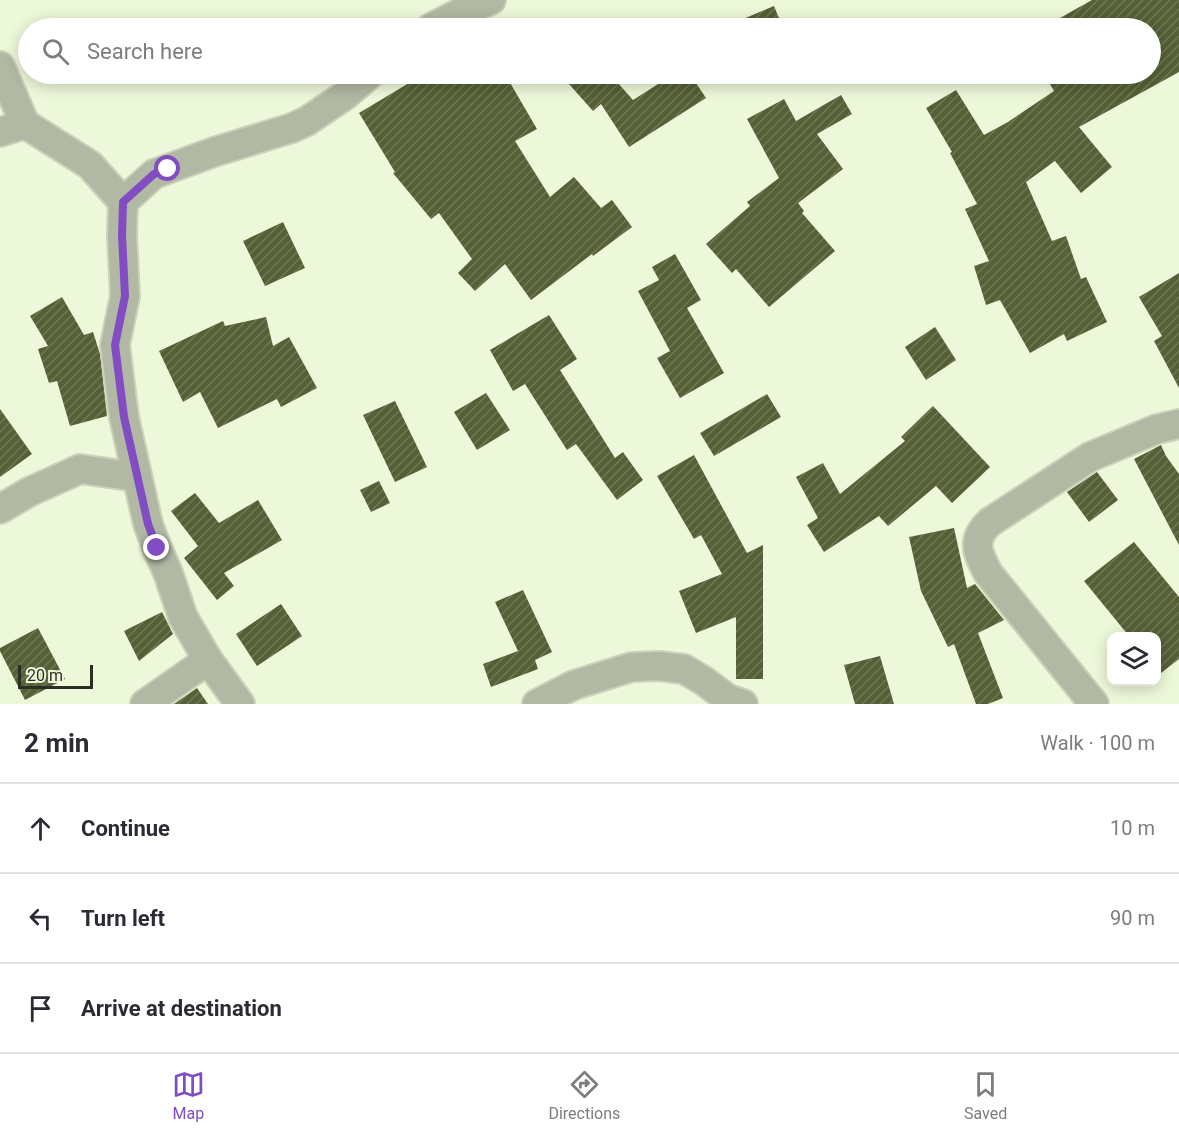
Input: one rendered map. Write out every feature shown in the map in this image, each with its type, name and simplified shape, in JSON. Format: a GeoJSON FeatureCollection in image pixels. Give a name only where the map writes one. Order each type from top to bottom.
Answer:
{"type":"FeatureCollection","features":[{"type":"Feature","properties":{"kind":"street"},"geometry":{"type":"LineString","coordinates":[[450,18],[491,0]]}},
{"type":"Feature","properties":{"kind":"street"},"geometry":{"type":"LineString","coordinates":[[0,66],[13,128],[90,165],[123,202],[125,296],[115,345],[124,417],[137,477],[148,524],[183,617],[208,660],[240,704]]}},
{"type":"Feature","properties":{"kind":"street"},"geometry":{"type":"LineString","coordinates":[[123,202],[154,174],[214,152],[292,128],[307,121],[358,84]]}},
{"type":"Feature","properties":{"kind":"street"},"geometry":{"type":"LineString","coordinates":[[1094,704],[988,573],[978,549],[978,540],[981,531],[990,522],[1090,457],[1157,429],[1179,424]]}},
{"type":"Feature","properties":{"kind":"street"},"geometry":{"type":"LineString","coordinates":[[0,509],[30,492],[81,469],[137,477]]}},
{"type":"Feature","properties":{"kind":"street"},"geometry":{"type":"LineString","coordinates":[[145,704],[208,660]]}},
{"type":"Feature","properties":{"kind":"street"},"geometry":{"type":"LineString","coordinates":[[537,704],[574,685],[632,667],[659,666],[684,669],[728,699],[743,704]]}},
{"type":"Feature","properties":{"kind":"building"},"geometry":{"type":"Polygon","coordinates":[[[1092,0],[1179,0],[1179,72],[1161,82],[1161,18],[1060,18],[1092,0]]]}},
{"type":"Feature","properties":{"kind":"building"},"geometry":{"type":"Polygon","coordinates":[[[774,6],[779,18],[745,18],[774,6]]]}},
{"type":"Feature","properties":{"kind":"building"},"geometry":{"type":"Polygon","coordinates":[[[407,84],[511,84],[537,129],[515,141],[550,197],[574,177],[601,208],[612,200],[632,227],[531,300],[505,264],[475,291],[458,273],[472,259],[439,213],[431,219],[393,173],[395,172],[359,113],[407,84]]]}},
{"type":"Feature","properties":{"kind":"building"},"geometry":{"type":"Polygon","coordinates":[[[569,84],[619,84],[633,100],[658,84],[697,84],[706,98],[629,147],[601,104],[593,111],[569,84]]]}},
{"type":"Feature","properties":{"kind":"building"},"geometry":{"type":"Polygon","coordinates":[[[1050,84],[1157,84],[1079,127],[1112,167],[1081,193],[1055,161],[1026,182],[1052,241],[1066,236],[1081,279],[1086,277],[1107,322],[1067,341],[1064,334],[1030,353],[1000,300],[986,305],[974,266],[989,261],[965,209],[977,204],[950,153],[952,152],[926,108],[956,90],[984,135],[1054,91],[1050,84]]]}},
{"type":"Feature","properties":{"kind":"building"},"geometry":{"type":"Polygon","coordinates":[[[841,95],[852,114],[817,134],[843,169],[798,203],[804,211],[802,213],[835,251],[769,307],[736,269],[732,273],[706,244],[750,206],[747,202],[779,178],[747,119],[784,99],[796,121],[841,95]]]}},
{"type":"Feature","properties":{"kind":"building"},"geometry":{"type":"Polygon","coordinates":[[[283,222],[305,268],[265,286],[243,241],[283,222]]]}},
{"type":"Feature","properties":{"kind":"building"},"geometry":{"type":"Polygon","coordinates":[[[675,254],[701,300],[687,308],[724,373],[680,398],[657,358],[670,351],[638,291],[659,280],[652,267],[675,254]]]}},
{"type":"Feature","properties":{"kind":"building"},"geometry":{"type":"Polygon","coordinates":[[[1179,273],[1179,388],[1154,341],[1162,336],[1139,297],[1179,273]]]}},
{"type":"Feature","properties":{"kind":"building"},"geometry":{"type":"Polygon","coordinates":[[[62,297],[84,335],[93,332],[100,354],[107,416],[70,426],[57,381],[49,383],[38,349],[48,346],[30,316],[62,297]]]}},
{"type":"Feature","properties":{"kind":"building"},"geometry":{"type":"Polygon","coordinates":[[[549,315],[577,359],[560,370],[615,458],[623,452],[643,480],[617,500],[576,444],[567,450],[525,384],[513,391],[490,350],[549,315]]]}},
{"type":"Feature","properties":{"kind":"building"},"geometry":{"type":"Polygon","coordinates":[[[266,317],[273,346],[289,337],[317,388],[281,407],[277,399],[218,428],[200,392],[183,402],[159,351],[223,321],[225,326],[266,317]]]}},
{"type":"Feature","properties":{"kind":"building"},"geometry":{"type":"Polygon","coordinates":[[[935,327],[956,360],[926,380],[905,347],[935,327]]]}},
{"type":"Feature","properties":{"kind":"building"},"geometry":{"type":"Polygon","coordinates":[[[486,393],[510,430],[477,450],[454,412],[486,393]]]}},
{"type":"Feature","properties":{"kind":"building"},"geometry":{"type":"Polygon","coordinates":[[[767,394],[781,417],[714,456],[700,433],[767,394]]]}},
{"type":"Feature","properties":{"kind":"building"},"geometry":{"type":"Polygon","coordinates":[[[395,401],[427,467],[395,482],[363,415],[395,401]]]}},
{"type":"Feature","properties":{"kind":"building"},"geometry":{"type":"Polygon","coordinates":[[[933,406],[990,467],[952,503],[936,486],[888,526],[879,516],[824,552],[807,525],[818,518],[796,477],[823,463],[840,494],[905,441],[901,437],[933,406]]]}},
{"type":"Feature","properties":{"kind":"building"},"geometry":{"type":"Polygon","coordinates":[[[0,409],[32,454],[0,477],[0,409]]]}},
{"type":"Feature","properties":{"kind":"building"},"geometry":{"type":"Polygon","coordinates":[[[1161,445],[1179,474],[1179,545],[1134,459],[1161,445]]]}},
{"type":"Feature","properties":{"kind":"building"},"geometry":{"type":"Polygon","coordinates":[[[694,455],[747,553],[763,545],[763,679],[736,679],[736,617],[696,633],[679,591],[722,574],[701,535],[694,539],[657,476],[694,455]]]}},
{"type":"Feature","properties":{"kind":"building"},"geometry":{"type":"Polygon","coordinates":[[[1097,472],[1118,500],[1089,522],[1067,492],[1097,472]]]}},
{"type":"Feature","properties":{"kind":"building"},"geometry":{"type":"Polygon","coordinates":[[[379,481],[390,503],[371,512],[360,490],[379,481]]]}},
{"type":"Feature","properties":{"kind":"building"},"geometry":{"type":"Polygon","coordinates":[[[195,493],[219,523],[258,500],[282,540],[224,573],[234,586],[217,600],[184,558],[198,546],[171,511],[195,493]]]}},
{"type":"Feature","properties":{"kind":"building"},"geometry":{"type":"Polygon","coordinates":[[[954,528],[967,588],[975,584],[1004,620],[978,633],[1003,698],[988,704],[976,704],[954,644],[948,647],[921,591],[909,537],[954,528]]]}},
{"type":"Feature","properties":{"kind":"building"},"geometry":{"type":"Polygon","coordinates":[[[1134,542],[1179,597],[1179,659],[1161,673],[1161,632],[1126,632],[1084,581],[1134,542]]]}},
{"type":"Feature","properties":{"kind":"building"},"geometry":{"type":"Polygon","coordinates":[[[523,590],[552,652],[535,660],[538,669],[491,687],[483,664],[518,651],[495,602],[523,590]]]}},
{"type":"Feature","properties":{"kind":"building"},"geometry":{"type":"Polygon","coordinates":[[[281,604],[302,636],[257,666],[236,634],[281,604]]]}},
{"type":"Feature","properties":{"kind":"building"},"geometry":{"type":"Polygon","coordinates":[[[162,612],[173,634],[139,661],[124,631],[162,612]]]}},
{"type":"Feature","properties":{"kind":"building"},"geometry":{"type":"Polygon","coordinates":[[[38,628],[65,679],[25,700],[0,648],[38,628]]]}},
{"type":"Feature","properties":{"kind":"building"},"geometry":{"type":"Polygon","coordinates":[[[880,656],[894,704],[855,704],[844,665],[880,656]]]}},
{"type":"Feature","properties":{"kind":"building"},"geometry":{"type":"Polygon","coordinates":[[[197,688],[208,704],[174,704],[197,688]]]}},
{"type":"Feature","properties":{"kind":"route"},"geometry":{"type":"LineString","coordinates":[[157,548],[148,524],[124,417],[115,345],[125,296],[123,202],[154,174],[168,169]]}}]}
